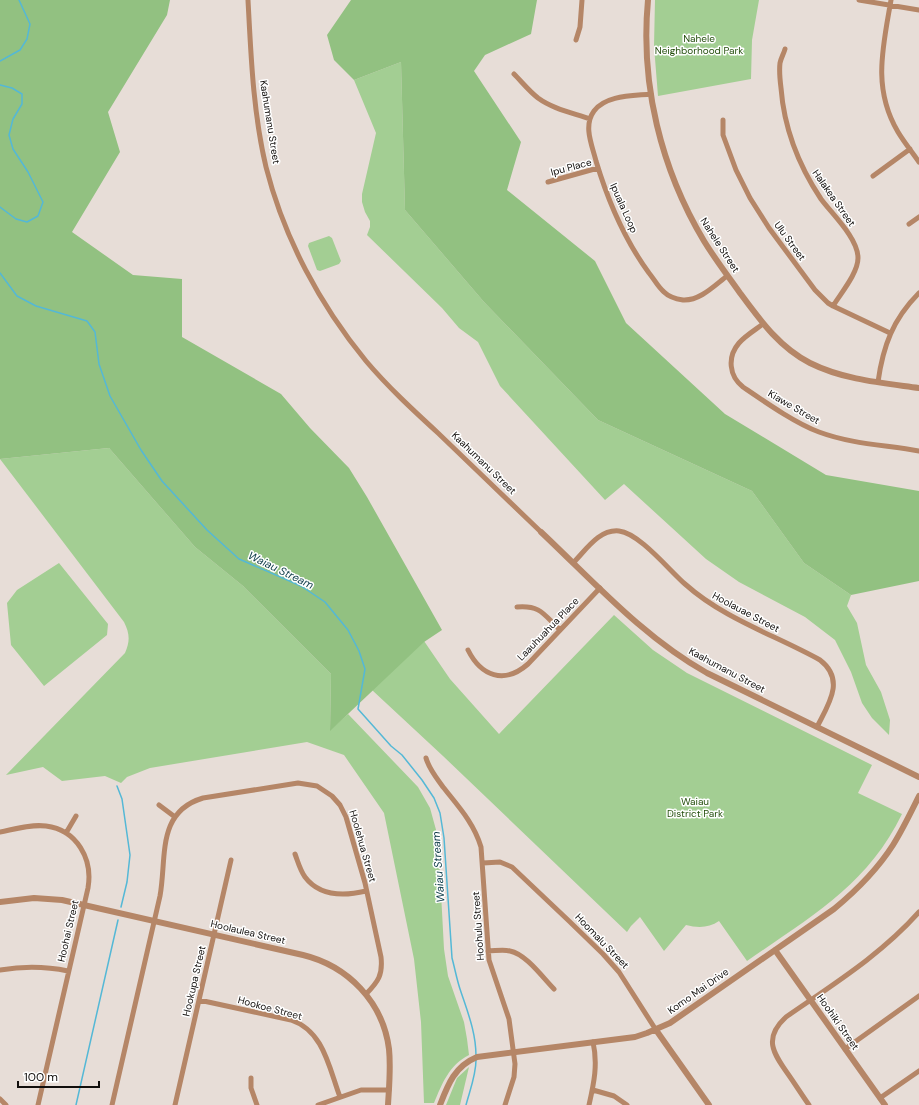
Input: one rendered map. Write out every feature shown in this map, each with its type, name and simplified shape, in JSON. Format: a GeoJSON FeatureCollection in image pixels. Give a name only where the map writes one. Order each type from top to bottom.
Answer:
{"type":"FeatureCollection","features":[{"type":"Feature","properties":{"kind":"street","name":"Kaahumanu Street"},"geometry":{"type":"LineString","coordinates":[[248,0],[254,94],[259,133],[264,159],[275,196],[288,230],[314,286],[343,332],[382,379],[652,637],[683,659],[707,673],[919,777]]}},
{"type":"Feature","properties":{"kind":"street"},"geometry":{"type":"LineString","coordinates":[[576,40],[580,27],[582,0]]}},
{"type":"Feature","properties":{"kind":"street","name":"Nahele Street"},"geometry":{"type":"LineString","coordinates":[[648,0],[646,36],[651,94],[663,150],[678,190],[704,241],[727,276],[763,324],[784,346],[810,363],[836,374],[919,388]]}},
{"type":"Feature","properties":{"kind":"street"},"geometry":{"type":"LineString","coordinates":[[859,0],[891,3],[919,10]]}},
{"type":"Feature","properties":{"kind":"street"},"geometry":{"type":"LineString","coordinates":[[891,3],[881,58],[882,84],[885,101],[898,133],[919,162]]}},
{"type":"Feature","properties":{"kind":"street","name":"Halakea Street"},"geometry":{"type":"LineString","coordinates":[[785,49],[780,63],[781,90],[787,125],[796,152],[810,181],[851,238],[857,249],[858,262],[855,271],[833,306]]}},
{"type":"Feature","properties":{"kind":"street"},"geometry":{"type":"LineString","coordinates":[[514,74],[534,95],[542,101],[590,119],[597,108],[609,100],[651,94]]}},
{"type":"Feature","properties":{"kind":"street","name":"Ipuala Loop"},"geometry":{"type":"LineString","coordinates":[[590,119],[589,134],[610,204],[625,236],[642,263],[665,293],[674,298],[683,300],[692,299],[702,294],[727,276]]}},
{"type":"Feature","properties":{"kind":"street","name":"Ulu Street"},"geometry":{"type":"LineString","coordinates":[[723,120],[723,135],[745,189],[769,228],[815,290],[833,306],[890,333]]}},
{"type":"Feature","properties":{"kind":"street"},"geometry":{"type":"LineString","coordinates":[[873,176],[910,149]]}},
{"type":"Feature","properties":{"kind":"street","name":"Ipu Place"},"geometry":{"type":"LineString","coordinates":[[548,182],[598,168]]}},
{"type":"Feature","properties":{"kind":"street"},"geometry":{"type":"LineString","coordinates":[[908,224],[919,217]]}},
{"type":"Feature","properties":{"kind":"street"},"geometry":{"type":"LineString","coordinates":[[878,382],[884,350],[890,333],[900,315],[919,293]]}},
{"type":"Feature","properties":{"kind":"street","name":"Kiawe Street"},"geometry":{"type":"LineString","coordinates":[[763,324],[738,343],[732,356],[730,365],[733,374],[736,380],[743,387],[796,421],[821,433],[846,439],[919,450]]}},
{"type":"Feature","properties":{"kind":"street","name":"Hoolauae Street"},"geometry":{"type":"LineString","coordinates":[[573,563],[595,540],[603,534],[615,531],[630,533],[685,584],[708,602],[735,618],[820,660],[831,674],[834,686],[831,698],[817,727]]}},
{"type":"Feature","properties":{"kind":"street","name":"Laauhuahua Place"},"geometry":{"type":"LineString","coordinates":[[468,650],[473,660],[486,671],[498,675],[508,675],[523,668],[600,588]]}},
{"type":"Feature","properties":{"kind":"street"},"geometry":{"type":"LineString","coordinates":[[517,607],[530,606],[537,609],[560,630]]}},
{"type":"Feature","properties":{"kind":"street","name":"Hoohulu Street"},"geometry":{"type":"LineString","coordinates":[[426,758],[429,769],[465,814],[474,828],[480,843],[483,863],[488,952],[491,968],[508,1018],[514,1052],[515,1071],[505,1105]]}},
{"type":"Feature","properties":{"kind":"street","name":"Hoolehua Street"},"geometry":{"type":"LineString","coordinates":[[112,1105],[162,884],[167,834],[175,817],[192,802],[203,798],[292,783],[304,783],[317,786],[332,796],[343,810],[366,891],[381,957],[382,967],[378,980],[366,994]]}},
{"type":"Feature","properties":{"kind":"street","name":"Komo Mai Drive"},"geometry":{"type":"LineString","coordinates":[[440,1105],[452,1076],[467,1062],[483,1056],[635,1037],[656,1030],[670,1023],[834,909],[855,891],[870,875],[893,845],[919,796]]}},
{"type":"Feature","properties":{"kind":"street"},"geometry":{"type":"LineString","coordinates":[[159,805],[175,817]]}},
{"type":"Feature","properties":{"kind":"street"},"geometry":{"type":"LineString","coordinates":[[66,833],[76,816]]}},
{"type":"Feature","properties":{"kind":"street","name":"Hoohai Street"},"geometry":{"type":"LineString","coordinates":[[0,832],[41,825],[51,827],[66,833],[77,843],[88,862],[89,881],[38,1105]]}},
{"type":"Feature","properties":{"kind":"street"},"geometry":{"type":"LineString","coordinates":[[295,854],[305,877],[320,889],[340,895],[355,894],[366,891]]}},
{"type":"Feature","properties":{"kind":"street","name":"Hookupa Street"},"geometry":{"type":"LineString","coordinates":[[175,1105],[231,860]]}},
{"type":"Feature","properties":{"kind":"street","name":"Hoomalu Street"},"geometry":{"type":"LineString","coordinates":[[483,863],[500,862],[512,867],[603,954],[615,968],[656,1030],[709,1105]]}},
{"type":"Feature","properties":{"kind":"street","name":"Hoolaulea Street"},"geometry":{"type":"LineString","coordinates":[[0,902],[23,899],[47,899],[83,905],[320,960],[345,974],[366,994],[377,1012],[386,1036],[390,1059],[388,1105]]}},
{"type":"Feature","properties":{"kind":"street"},"geometry":{"type":"LineString","coordinates":[[809,1105],[778,1060],[772,1041],[774,1030],[781,1022],[875,955],[919,912]]}},
{"type":"Feature","properties":{"kind":"street"},"geometry":{"type":"LineString","coordinates":[[488,952],[505,950],[516,953],[526,960],[554,989]]}},
{"type":"Feature","properties":{"kind":"street","name":"Hoohiki Street"},"geometry":{"type":"LineString","coordinates":[[775,950],[885,1105]]}},
{"type":"Feature","properties":{"kind":"street"},"geometry":{"type":"LineString","coordinates":[[0,970],[22,966],[40,966],[68,971]]}},
{"type":"Feature","properties":{"kind":"street"},"geometry":{"type":"LineString","coordinates":[[846,1049],[919,996]]}},
{"type":"Feature","properties":{"kind":"street","name":"Hookoe Street"},"geometry":{"type":"LineString","coordinates":[[199,1000],[291,1020],[305,1026],[313,1033],[319,1042],[340,1097]]}},
{"type":"Feature","properties":{"kind":"street"},"geometry":{"type":"LineString","coordinates":[[590,1105],[596,1063],[593,1042]]}},
{"type":"Feature","properties":{"kind":"street"},"geometry":{"type":"LineString","coordinates":[[880,1098],[919,1071]]}},
{"type":"Feature","properties":{"kind":"street"},"geometry":{"type":"LineString","coordinates":[[251,1078],[251,1088],[257,1105]]}},
{"type":"Feature","properties":{"kind":"street"},"geometry":{"type":"LineString","coordinates":[[318,1105],[361,1090],[389,1090]]}},
{"type":"Feature","properties":{"kind":"street"},"geometry":{"type":"LineString","coordinates":[[592,1090],[614,1096],[627,1105]]}},
{"type":"Feature","properties":{"kind":"street"},"geometry":{"type":"LineString","coordinates":[[0,1099],[6,1105]]}},
{"type":"Feature","properties":{"kind":"green space"},"geometry":{"type":"Polygon","coordinates":[[[0,0],[170,0],[167,15],[108,112],[120,152],[72,232],[133,275],[182,279],[182,337],[281,394],[310,428],[349,468],[442,630],[424,642],[330,731],[331,674],[243,586],[195,547],[109,448],[0,459],[0,0]]]}},
{"type":"Feature","properties":{"kind":"green space"},"geometry":{"type":"Polygon","coordinates":[[[351,0],[537,0],[531,34],[485,55],[474,71],[521,142],[507,190],[595,261],[626,323],[725,414],[826,475],[919,491],[919,581],[851,595],[804,563],[752,491],[598,420],[484,302],[405,210],[401,62],[354,80],[334,60],[327,35],[351,0]]]}},
{"type":"Feature","properties":{"kind":"green space","name":"Nahele Neighborhood Park"},"geometry":{"type":"Polygon","coordinates":[[[655,0],[759,0],[752,40],[751,79],[658,96],[654,46],[655,0]]]}},
{"type":"Feature","properties":{"kind":"green space"},"geometry":{"type":"Polygon","coordinates":[[[401,62],[405,210],[484,302],[598,420],[752,491],[804,563],[851,595],[847,606],[857,623],[866,665],[881,692],[890,720],[889,735],[872,718],[862,703],[851,672],[835,640],[805,617],[739,582],[706,559],[624,484],[605,500],[500,386],[478,342],[459,328],[442,308],[367,235],[370,227],[370,221],[362,202],[362,194],[376,133],[354,80],[401,62]]]}},
{"type":"Feature","properties":{"kind":"green space"},"geometry":{"type":"Polygon","coordinates":[[[329,236],[332,238],[341,261],[339,264],[320,271],[317,270],[308,246],[309,243],[329,236]]]}},
{"type":"Feature","properties":{"kind":"green space"},"geometry":{"type":"Polygon","coordinates":[[[109,448],[195,547],[243,586],[331,674],[330,730],[348,714],[418,787],[430,808],[438,837],[444,949],[448,976],[464,1022],[469,1055],[456,1064],[451,1070],[443,1082],[434,1103],[424,1103],[421,1022],[414,959],[384,813],[344,755],[307,742],[150,768],[127,777],[121,783],[105,776],[62,781],[43,767],[6,775],[125,653],[129,638],[124,622],[0,459],[109,448]]]}},
{"type":"Feature","properties":{"kind":"green space"},"geometry":{"type":"Polygon","coordinates":[[[59,563],[108,624],[107,635],[44,686],[11,645],[7,603],[17,590],[59,563]]]}},
{"type":"Feature","properties":{"kind":"green space","name":"Waiau District Park"},"geometry":{"type":"Polygon","coordinates":[[[614,615],[653,650],[687,673],[872,765],[858,793],[902,814],[888,839],[872,861],[854,881],[835,898],[793,930],[747,961],[719,921],[703,927],[686,925],[664,951],[640,917],[627,932],[372,690],[424,641],[450,679],[499,734],[614,615]]]}},
{"type":"Feature","properties":{"kind":"green space"},"geometry":{"type":"Polygon","coordinates":[[[469,1067],[460,1105],[446,1105],[457,1078],[469,1067]]]}},
{"type":"Feature","properties":{"kind":"waterway","name":"Waiau Stream"},"geometry":{"type":"LineString","coordinates":[[0,61],[20,50],[27,39],[30,24],[19,0]]}},
{"type":"Feature","properties":{"kind":"waterway","name":"Waiau Stream"},"geometry":{"type":"LineString","coordinates":[[0,85],[12,88],[22,94],[22,104],[13,119],[9,135],[13,149],[28,172],[43,202],[38,216],[27,222],[16,219],[0,207]]}},
{"type":"Feature","properties":{"kind":"waterway","name":"Waiau Stream"},"geometry":{"type":"LineString","coordinates":[[0,273],[17,296],[36,306],[87,321],[95,332],[99,364],[110,396],[141,450],[162,481],[207,530],[239,559],[301,586],[325,602],[348,630],[359,651],[365,669],[358,709],[391,746],[402,755],[422,780],[434,798],[440,813],[444,838],[452,958],[458,984],[473,1031],[476,1056]]}},
{"type":"Feature","properties":{"kind":"waterway"},"geometry":{"type":"LineString","coordinates":[[117,786],[122,799],[130,855],[127,882],[121,907]]}},
{"type":"Feature","properties":{"kind":"waterway"},"geometry":{"type":"LineString","coordinates":[[76,1105],[118,920]]}},
{"type":"Feature","properties":{"kind":"waterway","name":"Waiau Stream"},"geometry":{"type":"LineString","coordinates":[[466,1105],[474,1077],[476,1060]]}}]}
